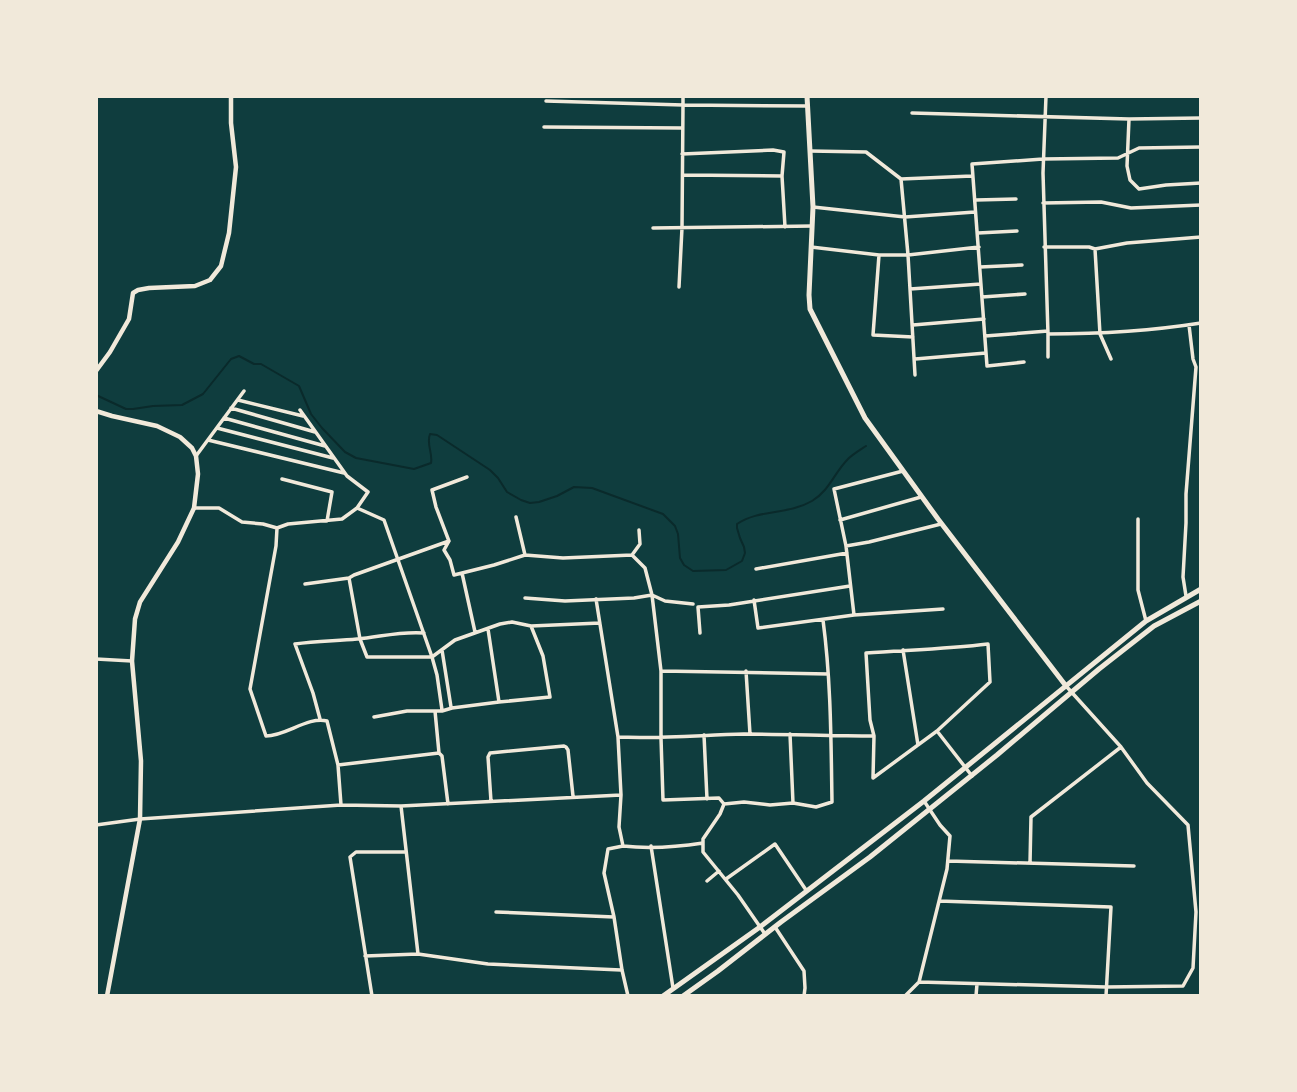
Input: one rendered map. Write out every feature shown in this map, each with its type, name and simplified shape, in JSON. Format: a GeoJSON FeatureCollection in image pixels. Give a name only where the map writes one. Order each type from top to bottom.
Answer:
{"type":"FeatureCollection","features":[{"type":"Feature","properties":{"kind":"main road"},"geometry":{"type":"LineString","coordinates":[[807,96],[813,207],[808,295],[810,309],[865,418],[941,524],[1066,686]]}},
{"type":"Feature","properties":{"kind":"main road"},"geometry":{"type":"LineString","coordinates":[[663,996],[761,927],[924,801],[1146,621],[1201,589]]}},
{"type":"Feature","properties":{"kind":"main road"},"geometry":{"type":"LineString","coordinates":[[683,996],[870,857],[1154,626],[1201,601]]}},
{"type":"Feature","properties":{"kind":"street"},"geometry":{"type":"LineString","coordinates":[[96,371],[127,324],[133,293],[149,288],[195,286],[210,280],[221,266],[229,233],[236,167],[231,96]]}},
{"type":"Feature","properties":{"kind":"street"},"geometry":{"type":"LineString","coordinates":[[679,287],[683,96]]}},
{"type":"Feature","properties":{"kind":"street"},"geometry":{"type":"LineString","coordinates":[[1046,96],[1043,203],[1048,357]]}},
{"type":"Feature","properties":{"kind":"street"},"geometry":{"type":"LineString","coordinates":[[546,101],[808,106]]}},
{"type":"Feature","properties":{"kind":"street"},"geometry":{"type":"LineString","coordinates":[[912,113],[1129,119],[1201,118]]}},
{"type":"Feature","properties":{"kind":"street"},"geometry":{"type":"LineString","coordinates":[[1129,119],[1127,166],[1130,180],[1139,189],[1201,183]]}},
{"type":"Feature","properties":{"kind":"street"},"geometry":{"type":"LineString","coordinates":[[544,127],[682,128]]}},
{"type":"Feature","properties":{"kind":"street"},"geometry":{"type":"LineString","coordinates":[[1024,362],[987,366],[972,164],[1118,158],[1139,148],[1201,147]]}},
{"type":"Feature","properties":{"kind":"street"},"geometry":{"type":"LineString","coordinates":[[682,154],[773,150],[784,152],[782,176],[785,227]]}},
{"type":"Feature","properties":{"kind":"street"},"geometry":{"type":"LineString","coordinates":[[810,151],[866,152],[901,179],[972,176]]}},
{"type":"Feature","properties":{"kind":"street"},"geometry":{"type":"LineString","coordinates":[[682,176],[782,176]]}},
{"type":"Feature","properties":{"kind":"street"},"geometry":{"type":"LineString","coordinates":[[901,179],[915,375]]}},
{"type":"Feature","properties":{"kind":"street"},"geometry":{"type":"LineString","coordinates":[[975,200],[1016,199]]}},
{"type":"Feature","properties":{"kind":"street"},"geometry":{"type":"LineString","coordinates":[[1043,203],[1101,202],[1131,208],[1201,205]]}},
{"type":"Feature","properties":{"kind":"street"},"geometry":{"type":"LineString","coordinates":[[813,207],[905,217],[975,212]]}},
{"type":"Feature","properties":{"kind":"street"},"geometry":{"type":"LineString","coordinates":[[653,228],[812,226]]}},
{"type":"Feature","properties":{"kind":"street"},"geometry":{"type":"LineString","coordinates":[[978,233],[1017,230]]}},
{"type":"Feature","properties":{"kind":"street"},"geometry":{"type":"LineString","coordinates":[[1044,247],[1095,249],[1127,243],[1201,237]]}},
{"type":"Feature","properties":{"kind":"street"},"geometry":{"type":"LineString","coordinates":[[811,247],[908,255],[979,247]]}},
{"type":"Feature","properties":{"kind":"street"},"geometry":{"type":"LineString","coordinates":[[1095,249],[1100,334],[1111,359]]}},
{"type":"Feature","properties":{"kind":"street"},"geometry":{"type":"LineString","coordinates":[[879,254],[873,335],[913,337]]}},
{"type":"Feature","properties":{"kind":"street"},"geometry":{"type":"LineString","coordinates":[[980,267],[1022,265]]}},
{"type":"Feature","properties":{"kind":"street"},"geometry":{"type":"LineString","coordinates":[[910,289],[981,284]]}},
{"type":"Feature","properties":{"kind":"street"},"geometry":{"type":"LineString","coordinates":[[982,297],[1025,294]]}},
{"type":"Feature","properties":{"kind":"street"},"geometry":{"type":"LineString","coordinates":[[912,325],[984,319]]}},
{"type":"Feature","properties":{"kind":"street"},"geometry":{"type":"LineString","coordinates":[[985,336],[1100,334],[1201,323]]}},
{"type":"Feature","properties":{"kind":"street"},"geometry":{"type":"LineString","coordinates":[[1186,596],[1183,577],[1186,494],[1198,367],[1193,359],[1189,325]]}},
{"type":"Feature","properties":{"kind":"street"},"geometry":{"type":"LineString","coordinates":[[915,359],[986,353]]}},
{"type":"Feature","properties":{"kind":"street"},"geometry":{"type":"LineString","coordinates":[[196,456],[244,391]]}},
{"type":"Feature","properties":{"kind":"street"},"geometry":{"type":"LineString","coordinates":[[237,400],[305,417]]}},
{"type":"Feature","properties":{"kind":"street"},"geometry":{"type":"LineString","coordinates":[[231,408],[317,433]]}},
{"type":"Feature","properties":{"kind":"street"},"geometry":{"type":"LineString","coordinates":[[194,508],[219,508],[242,523],[277,528],[288,524],[342,519],[357,508],[368,492],[346,474],[300,410]]}},
{"type":"Feature","properties":{"kind":"street"},"geometry":{"type":"LineString","coordinates":[[96,411],[173,433],[187,442],[196,456],[198,474],[194,508],[178,542],[140,602],[134,630],[132,660],[141,761],[141,819],[107,996]]}},
{"type":"Feature","properties":{"kind":"street"},"geometry":{"type":"LineString","coordinates":[[225,418],[327,446]]}},
{"type":"Feature","properties":{"kind":"street"},"geometry":{"type":"LineString","coordinates":[[217,428],[335,458]]}},
{"type":"Feature","properties":{"kind":"street"},"geometry":{"type":"LineString","coordinates":[[208,440],[346,474]]}},
{"type":"Feature","properties":{"kind":"street"},"geometry":{"type":"LineString","coordinates":[[854,615],[846,546],[834,489],[903,471]]}},
{"type":"Feature","properties":{"kind":"street"},"geometry":{"type":"LineString","coordinates":[[467,477],[432,490],[449,541],[444,550],[454,575],[525,555],[563,558],[632,555],[645,568],[652,595],[661,671],[663,800],[719,799],[724,804]]}},
{"type":"Feature","properties":{"kind":"street"},"geometry":{"type":"LineString","coordinates":[[282,479],[332,492],[327,521]]}},
{"type":"Feature","properties":{"kind":"street"},"geometry":{"type":"LineString","coordinates":[[841,520],[921,497]]}},
{"type":"Feature","properties":{"kind":"street"},"geometry":{"type":"LineString","coordinates":[[357,508],[384,520],[432,657],[442,711]]}},
{"type":"Feature","properties":{"kind":"street"},"geometry":{"type":"LineString","coordinates":[[516,517],[525,555]]}},
{"type":"Feature","properties":{"kind":"street"},"geometry":{"type":"LineString","coordinates":[[1138,519],[1138,590],[1146,621]]}},
{"type":"Feature","properties":{"kind":"street"},"geometry":{"type":"LineString","coordinates":[[846,546],[941,524]]}},
{"type":"Feature","properties":{"kind":"street"},"geometry":{"type":"LineString","coordinates":[[277,528],[250,689],[266,736],[285,733],[320,719],[327,721],[338,765],[341,805]]}},
{"type":"Feature","properties":{"kind":"street"},"geometry":{"type":"LineString","coordinates":[[632,555],[640,544],[639,530]]}},
{"type":"Feature","properties":{"kind":"street"},"geometry":{"type":"LineString","coordinates":[[305,584],[349,579],[398,558],[449,541]]}},
{"type":"Feature","properties":{"kind":"street"},"geometry":{"type":"LineString","coordinates":[[756,569],[847,553]]}},
{"type":"Feature","properties":{"kind":"street"},"geometry":{"type":"LineString","coordinates":[[462,573],[475,632]]}},
{"type":"Feature","properties":{"kind":"street"},"geometry":{"type":"LineString","coordinates":[[349,579],[360,639],[367,657],[432,657],[455,640],[512,622],[531,626],[600,623]]}},
{"type":"Feature","properties":{"kind":"street"},"geometry":{"type":"LineString","coordinates":[[700,633],[698,607],[729,605],[850,586]]}},
{"type":"Feature","properties":{"kind":"street"},"geometry":{"type":"LineString","coordinates":[[525,598],[565,601],[652,595],[665,601],[693,604]]}},
{"type":"Feature","properties":{"kind":"street"},"geometry":{"type":"LineString","coordinates":[[596,599],[618,737],[621,795],[619,827],[623,846]]}},
{"type":"Feature","properties":{"kind":"street"},"geometry":{"type":"LineString","coordinates":[[754,600],[758,628],[854,615],[943,609]]}},
{"type":"Feature","properties":{"kind":"street"},"geometry":{"type":"LineString","coordinates":[[724,804],[793,803],[816,807],[832,802],[824,620]]}},
{"type":"Feature","properties":{"kind":"street"},"geometry":{"type":"LineString","coordinates":[[374,717],[407,711],[442,711],[550,697],[543,656],[531,626]]}},
{"type":"Feature","properties":{"kind":"street"},"geometry":{"type":"LineString","coordinates":[[488,629],[499,702]]}},
{"type":"Feature","properties":{"kind":"street"},"geometry":{"type":"LineString","coordinates":[[320,719],[295,644],[360,639],[385,634],[424,633]]}},
{"type":"Feature","properties":{"kind":"street"},"geometry":{"type":"LineString","coordinates":[[988,644],[990,682],[937,731],[873,778],[874,736],[870,720],[866,653],[902,650],[935,650],[988,644]]}},
{"type":"Feature","properties":{"kind":"street"},"geometry":{"type":"LineString","coordinates":[[442,650],[452,708]]}},
{"type":"Feature","properties":{"kind":"street"},"geometry":{"type":"LineString","coordinates":[[902,650],[918,745]]}},
{"type":"Feature","properties":{"kind":"street"},"geometry":{"type":"LineString","coordinates":[[96,659],[132,660]]}},
{"type":"Feature","properties":{"kind":"street"},"geometry":{"type":"LineString","coordinates":[[661,671],[828,674]]}},
{"type":"Feature","properties":{"kind":"street"},"geometry":{"type":"LineString","coordinates":[[746,671],[750,734]]}},
{"type":"Feature","properties":{"kind":"street"},"geometry":{"type":"LineString","coordinates":[[919,982],[1106,987],[1183,986],[1194,968],[1196,912],[1188,825],[1147,783],[1121,747],[1066,686]]}},
{"type":"Feature","properties":{"kind":"street"},"geometry":{"type":"LineString","coordinates":[[435,711],[448,804]]}},
{"type":"Feature","properties":{"kind":"street"},"geometry":{"type":"LineString","coordinates":[[937,731],[972,776]]}},
{"type":"Feature","properties":{"kind":"street"},"geometry":{"type":"LineString","coordinates":[[618,737],[750,734],[874,736]]}},
{"type":"Feature","properties":{"kind":"street"},"geometry":{"type":"LineString","coordinates":[[790,734],[793,803]]}},
{"type":"Feature","properties":{"kind":"street"},"geometry":{"type":"LineString","coordinates":[[704,735],[707,799]]}},
{"type":"Feature","properties":{"kind":"street"},"geometry":{"type":"LineString","coordinates":[[491,801],[490,753],[564,746],[568,750],[573,796]]}},
{"type":"Feature","properties":{"kind":"street"},"geometry":{"type":"LineString","coordinates":[[1030,863],[1031,817],[1121,747]]}},
{"type":"Feature","properties":{"kind":"street"},"geometry":{"type":"LineString","coordinates":[[338,765],[439,752]]}},
{"type":"Feature","properties":{"kind":"street"},"geometry":{"type":"LineString","coordinates":[[96,825],[141,819],[341,805],[401,806],[621,795]]}},
{"type":"Feature","properties":{"kind":"street"},"geometry":{"type":"LineString","coordinates":[[905,996],[919,982],[948,861],[950,836],[924,801]]}},
{"type":"Feature","properties":{"kind":"street"},"geometry":{"type":"LineString","coordinates":[[724,804],[703,839],[703,852],[765,934]]}},
{"type":"Feature","properties":{"kind":"street"},"geometry":{"type":"LineString","coordinates":[[401,806],[418,954]]}},
{"type":"Feature","properties":{"kind":"street"},"geometry":{"type":"LineString","coordinates":[[628,996],[604,873],[608,849],[623,846],[682,847],[703,843]]}},
{"type":"Feature","properties":{"kind":"street"},"geometry":{"type":"LineString","coordinates":[[726,879],[775,844],[806,890]]}},
{"type":"Feature","properties":{"kind":"street"},"geometry":{"type":"LineString","coordinates":[[651,846],[674,988]]}},
{"type":"Feature","properties":{"kind":"street"},"geometry":{"type":"LineString","coordinates":[[372,996],[350,857],[356,852],[406,852]]}},
{"type":"Feature","properties":{"kind":"street"},"geometry":{"type":"LineString","coordinates":[[948,861],[1134,866]]}},
{"type":"Feature","properties":{"kind":"street"},"geometry":{"type":"LineString","coordinates":[[707,881],[719,871]]}},
{"type":"Feature","properties":{"kind":"street"},"geometry":{"type":"LineString","coordinates":[[939,901],[1111,907],[1106,996]]}},
{"type":"Feature","properties":{"kind":"street"},"geometry":{"type":"LineString","coordinates":[[496,912],[614,917]]}},
{"type":"Feature","properties":{"kind":"street"},"geometry":{"type":"LineString","coordinates":[[774,926],[804,971],[804,996]]}},
{"type":"Feature","properties":{"kind":"street"},"geometry":{"type":"LineString","coordinates":[[365,956],[418,954],[488,964],[622,970]]}},
{"type":"Feature","properties":{"kind":"street"},"geometry":{"type":"LineString","coordinates":[[976,996],[977,984]]}},
{"type":"Feature","properties":{"kind":"waterway"},"geometry":{"type":"LineString","coordinates":[[96,395],[126,409],[182,405],[203,394],[231,359],[239,356],[254,364],[261,364],[299,386],[311,414],[322,428],[345,452],[356,458],[414,469],[431,463],[429,438],[430,434],[437,435],[490,470],[507,492],[521,500],[539,502],[574,487],[592,488],[663,514],[675,526],[680,558],[684,565],[693,571],[726,570],[742,561],[745,553],[737,524],[755,516],[812,501],[823,492],[843,464],[866,446]]}}]}
